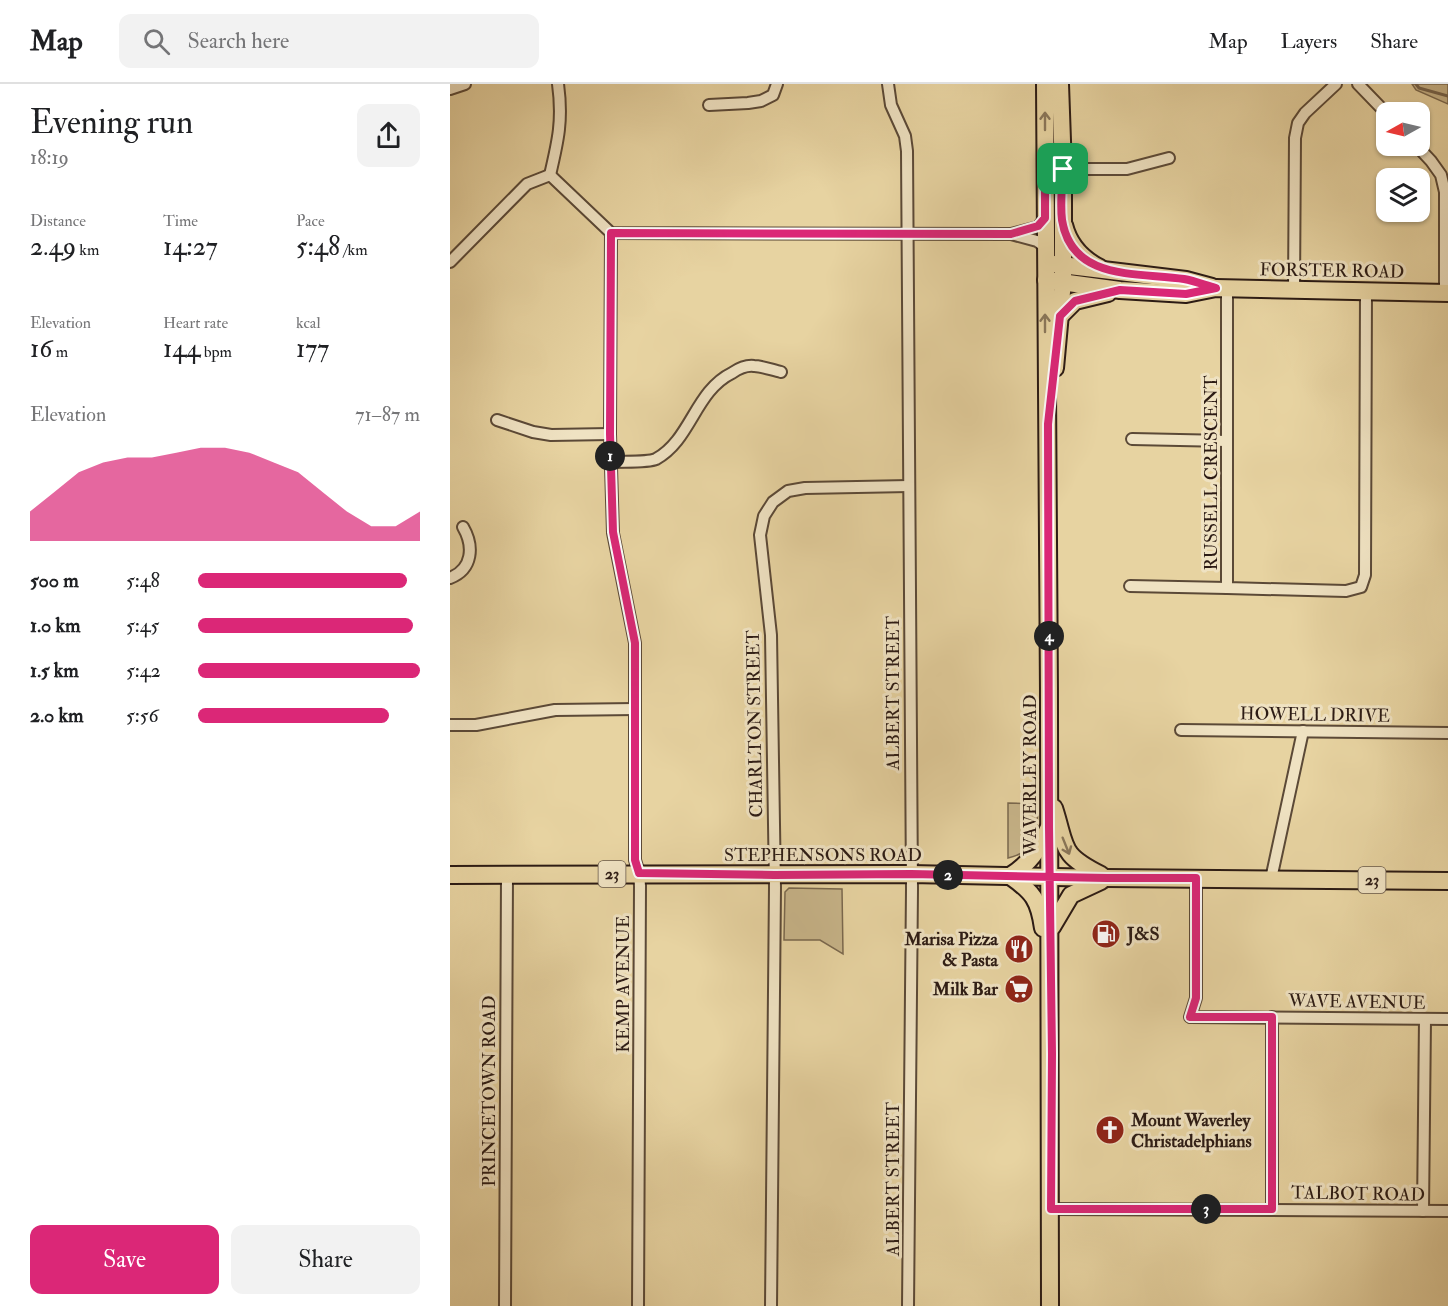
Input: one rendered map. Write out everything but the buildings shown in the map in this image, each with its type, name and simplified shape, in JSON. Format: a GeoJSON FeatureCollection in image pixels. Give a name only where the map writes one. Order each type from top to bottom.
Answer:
{"type":"FeatureCollection","features":[{"type":"Feature","properties":{"kind":"main road","name":"WAVERLEY ROAD"},"geometry":{"type":"LineString","coordinates":[[1045,84],[1045,169],[1054,219],[1052,267],[1060,316],[1048,424]]}},
{"type":"Feature","properties":{"kind":"main road","name":"WAVERLEY ROAD"},"geometry":{"type":"LineString","coordinates":[[1050,1306],[1052,1044],[1048,424],[1054,219],[1063,169],[1060,84]]}},
{"type":"Feature","properties":{"kind":"main road"},"geometry":{"type":"LineString","coordinates":[[1045,169],[1063,169]]}},
{"type":"Feature","properties":{"kind":"main road"},"geometry":{"type":"LineString","coordinates":[[1054,219],[1080,255],[1089,263],[1106,271]]}},
{"type":"Feature","properties":{"kind":"main road","name":"FORSTER ROAD"},"geometry":{"type":"LineString","coordinates":[[1052,267],[1186,280],[1221,288]]}},
{"type":"Feature","properties":{"kind":"main road","name":"FORSTER ROAD"},"geometry":{"type":"LineString","coordinates":[[1052,267],[1120,290],[1186,294],[1221,288],[1447,293]]}},
{"type":"Feature","properties":{"kind":"main road"},"geometry":{"type":"LineString","coordinates":[[1060,316],[1075,301],[1120,290]]}},
{"type":"Feature","properties":{"kind":"main road"},"geometry":{"type":"LineString","coordinates":[[1049,793],[1064,847],[1072,859],[1107,878]]}},
{"type":"Feature","properties":{"kind":"main road"},"geometry":{"type":"LineString","coordinates":[[1049,827],[1039,848],[1026,866],[1010,876],[1024,886],[1041,910],[1042,926],[1050,955]]}},
{"type":"Feature","properties":{"kind":"main road","name":"STEPHENSONS ROAD"},"geometry":{"type":"LineString","coordinates":[[450,875],[911,874],[1448,881]]}},
{"type":"Feature","properties":{"kind":"main road"},"geometry":{"type":"LineString","coordinates":[[1050,929],[1071,895],[1107,878]]}},
{"type":"Feature","properties":{"kind":"street"},"geometry":{"type":"LineString","coordinates":[[450,89],[465,84]]}},
{"type":"Feature","properties":{"kind":"street"},"geometry":{"type":"LineString","coordinates":[[550,175],[561,130],[558,84]]}},
{"type":"Feature","properties":{"kind":"street"},"geometry":{"type":"LineString","coordinates":[[709,105],[761,101],[773,95],[777,84]]}},
{"type":"Feature","properties":{"kind":"street","name":"ALBERT STREET"},"geometry":{"type":"LineString","coordinates":[[888,84],[891,105],[905,136],[907,234],[911,874],[908,1306]]}},
{"type":"Feature","properties":{"kind":"street"},"geometry":{"type":"LineString","coordinates":[[1294,290],[1295,138],[1298,123],[1305,113],[1336,84]]}},
{"type":"Feature","properties":{"kind":"street"},"geometry":{"type":"LineString","coordinates":[[1358,84],[1376,103]]}},
{"type":"Feature","properties":{"kind":"street"},"geometry":{"type":"LineString","coordinates":[[1426,156],[1441,175],[1445,192],[1447,293]]}},
{"type":"Feature","properties":{"kind":"street"},"geometry":{"type":"LineString","coordinates":[[1063,169],[1127,169],[1169,158]]}},
{"type":"Feature","properties":{"kind":"street"},"geometry":{"type":"LineString","coordinates":[[550,175],[611,233],[1011,234],[1037,241],[1052,267]]}},
{"type":"Feature","properties":{"kind":"street"},"geometry":{"type":"LineString","coordinates":[[451,260],[527,184],[550,175]]}},
{"type":"Feature","properties":{"kind":"street"},"geometry":{"type":"LineString","coordinates":[[1011,234],[1054,219]]}},
{"type":"Feature","properties":{"kind":"street","name":"KEMP AVENUE"},"geometry":{"type":"LineString","coordinates":[[611,233],[610,462],[613,532],[635,643],[635,860],[639,873],[638,1306]]}},
{"type":"Feature","properties":{"kind":"street","name":"RUSSELL CRESCENT"},"geometry":{"type":"LineString","coordinates":[[1221,288],[1227,441],[1227,588],[1346,591],[1361,587],[1365,575],[1366,291]]}},
{"type":"Feature","properties":{"kind":"street"},"geometry":{"type":"LineString","coordinates":[[610,462],[654,460],[668,450],[677,440],[704,397],[727,375],[752,366],[781,372]]}},
{"type":"Feature","properties":{"kind":"street"},"geometry":{"type":"LineString","coordinates":[[497,420],[551,435],[610,434]]}},
{"type":"Feature","properties":{"kind":"street"},"geometry":{"type":"LineString","coordinates":[[1132,439],[1227,441]]}},
{"type":"Feature","properties":{"kind":"street","name":"CHARLTON STREET"},"geometry":{"type":"LineString","coordinates":[[771,1306],[774,875],[771,635],[759,535],[764,516],[773,502],[788,491],[805,488],[909,486]]}},
{"type":"Feature","properties":{"kind":"street"},"geometry":{"type":"LineString","coordinates":[[450,578],[457,575],[466,564],[471,550],[469,538],[463,527]]}},
{"type":"Feature","properties":{"kind":"street"},"geometry":{"type":"LineString","coordinates":[[1130,586],[1227,588]]}},
{"type":"Feature","properties":{"kind":"street"},"geometry":{"type":"LineString","coordinates":[[450,725],[476,725],[555,710],[635,709]]}},
{"type":"Feature","properties":{"kind":"street","name":"HOWELL DRIVE"},"geometry":{"type":"LineString","coordinates":[[1181,730],[1448,733]]}},
{"type":"Feature","properties":{"kind":"street"},"geometry":{"type":"LineString","coordinates":[[1271,879],[1303,731]]}},
{"type":"Feature","properties":{"kind":"street","name":"PRINCETOWN ROAD"},"geometry":{"type":"LineString","coordinates":[[505,1306],[507,875]]}},
{"type":"Feature","properties":{"kind":"street","name":"WAVE AVENUE"},"geometry":{"type":"LineString","coordinates":[[1196,878],[1196,998],[1190,1017],[1448,1019]]}},
{"type":"Feature","properties":{"kind":"street"},"geometry":{"type":"LineString","coordinates":[[1272,1017],[1272,1209]]}},
{"type":"Feature","properties":{"kind":"street"},"geometry":{"type":"LineString","coordinates":[[1423,1211],[1425,1019]]}},
{"type":"Feature","properties":{"kind":"street","name":"TALBOT ROAD"},"geometry":{"type":"LineString","coordinates":[[1051,1209],[1448,1212]]}},
{"type":"Feature","properties":{"kind":"shaded area"},"geometry":{"type":"Polygon","coordinates":[[[1412,84],[1448,84],[1448,104],[1416,90],[1412,84]]]}},
{"type":"Feature","properties":{"kind":"shaded area"},"geometry":{"type":"Polygon","coordinates":[[[1008,803],[1038,804],[1036,831],[1031,845],[1018,855],[1008,858],[1008,803]]]}},
{"type":"Feature","properties":{"kind":"shaded area"},"geometry":{"type":"Polygon","coordinates":[[[789,888],[842,889],[843,954],[820,940],[784,940],[785,892],[789,888]]]}},
{"type":"Feature","properties":{"kind":"waterway"},"geometry":{"type":"LineString","coordinates":[[1416,84],[1419,88],[1448,96]]}},
{"type":"Feature","properties":{"kind":"place","name":"J&S"},"geometry":{"type":"Point","coordinates":[1106,934]}},
{"type":"Feature","properties":{"kind":"place","name":"Marisa Pizza & Pasta"},"geometry":{"type":"Point","coordinates":[1019,949]}},
{"type":"Feature","properties":{"kind":"place","name":"Milk Bar"},"geometry":{"type":"Point","coordinates":[1019,989]}},
{"type":"Feature","properties":{"kind":"place","name":"Mount Waverley Christadelphians"},"geometry":{"type":"Point","coordinates":[1110,1130]}},
{"type":"Feature","properties":{"kind":"route"},"geometry":{"type":"LineString","coordinates":[[1063,169],[1045,169],[1045,218],[1038,226],[1011,234],[611,233],[610,434],[613,532],[635,643],[635,860],[639,873],[911,874],[1050,876],[1107,878],[1196,878],[1196,998],[1190,1017],[1272,1017],[1272,1209],[1051,1209],[1052,1016],[1050,955],[1050,876],[1049,827],[1048,424],[1060,316],[1075,301],[1120,290],[1186,294],[1216,288],[1186,280],[1106,271],[1089,263],[1080,255],[1066,235],[1062,219],[1063,169]]}}]}
